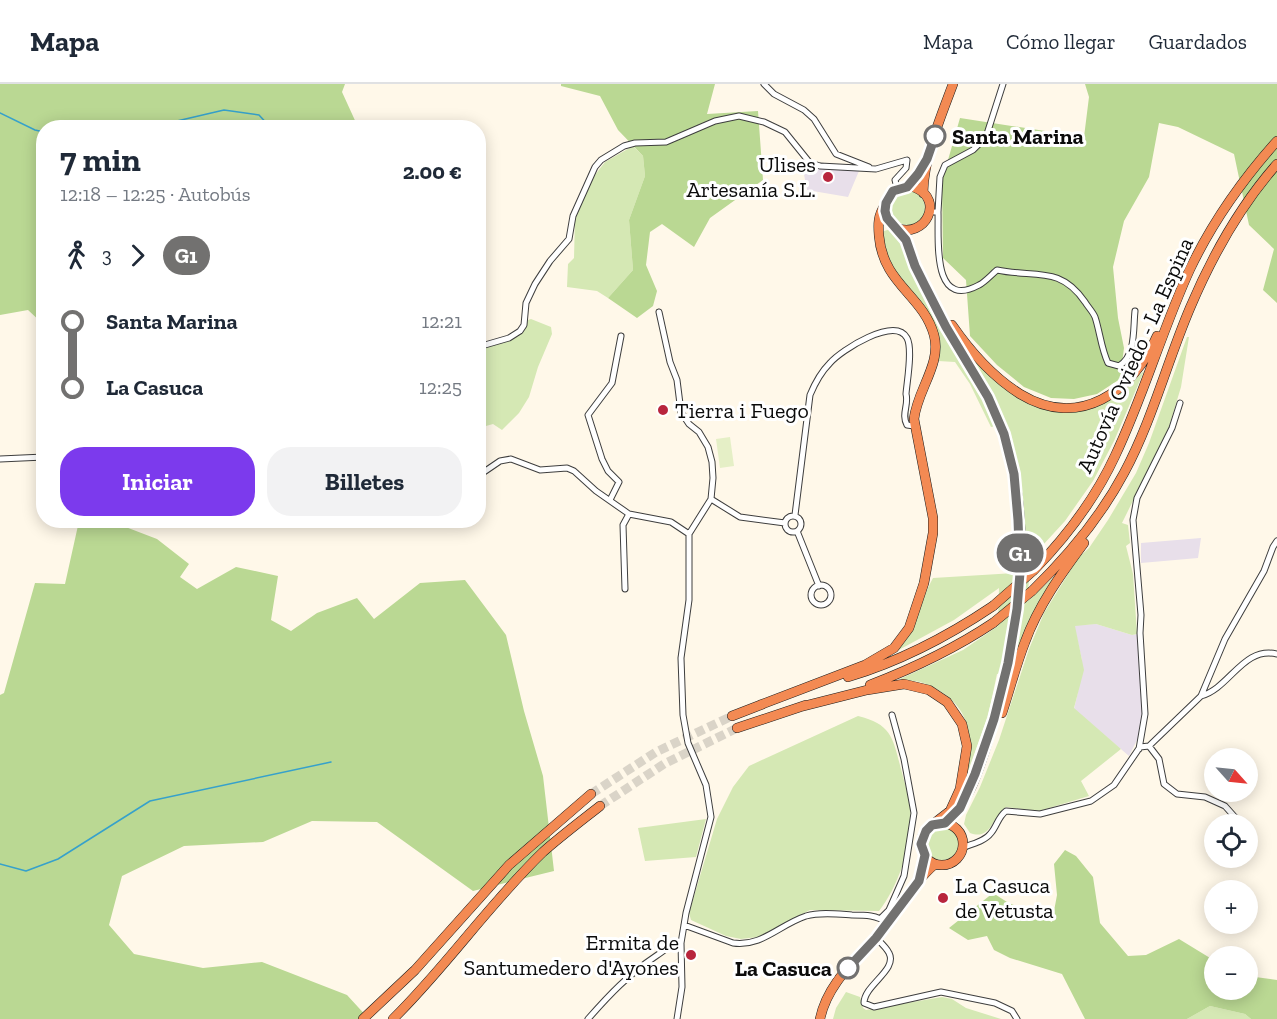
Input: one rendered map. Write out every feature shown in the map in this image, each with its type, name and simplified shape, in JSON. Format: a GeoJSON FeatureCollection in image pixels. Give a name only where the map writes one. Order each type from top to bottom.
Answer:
{"type":"FeatureCollection","features":[{"type":"Feature","properties":{"kind":"highway"},"geometry":{"type":"LineString","coordinates":[[923,194],[923,176],[927,159],[953,84]]}},
{"type":"Feature","properties":{"kind":"highway","name":"Autovía Oviedo - La Espina"},"geometry":{"type":"LineString","coordinates":[[732,716],[895,661],[943,638],[993,606],[1034,570],[1081,516],[1108,471],[1191,267],[1224,209],[1277,141]]}},
{"type":"Feature","properties":{"kind":"highway"},"geometry":{"type":"LineString","coordinates":[[760,705],[865,665],[894,648],[909,628],[924,583],[932,550],[933,526],[914,426],[915,411],[933,361],[935,341],[924,314],[895,280],[885,264],[880,247],[878,224],[881,211],[889,196],[902,188],[927,159]]}},
{"type":"Feature","properties":{"kind":"highway","name":"Autovía Oviedo - La Espina"},"geometry":{"type":"LineString","coordinates":[[737,728],[869,685],[921,664],[955,647],[993,623],[1032,591],[1074,547],[1096,519],[1125,472],[1191,307],[1221,245],[1256,190],[1277,164]]}},
{"type":"Feature","properties":{"kind":"highway"},"geometry":{"type":"LineString","coordinates":[[894,226],[903,230],[917,228],[934,212],[923,194],[916,188],[902,188]]}},
{"type":"Feature","properties":{"kind":"highway"},"geometry":{"type":"LineString","coordinates":[[886,203],[887,218],[906,240],[915,266],[934,304],[995,411],[1011,459],[1017,504],[1020,573],[1015,627],[1000,701],[975,774],[960,808],[945,823]]}},
{"type":"Feature","properties":{"kind":"highway"},"geometry":{"type":"LineString","coordinates":[[879,235],[894,226]]}},
{"type":"Feature","properties":{"kind":"highway"},"geometry":{"type":"LineString","coordinates":[[913,257],[913,242],[917,228]]}},
{"type":"Feature","properties":{"kind":"highway"},"geometry":{"type":"LineString","coordinates":[[934,304],[978,358],[1020,393],[1050,405],[1077,407],[1093,403],[1119,390],[1140,368],[1149,355],[1178,288],[1191,267]]}},
{"type":"Feature","properties":{"kind":"highway"},"geometry":{"type":"LineString","coordinates":[[975,774],[989,751],[1025,641],[1041,607],[1115,498],[1144,437],[1151,411]]}},
{"type":"Feature","properties":{"kind":"highway"},"geometry":{"type":"LineString","coordinates":[[800,707],[867,690],[904,684],[929,690],[947,702],[958,717],[967,746],[960,789],[950,811],[932,825],[922,838],[921,844],[925,855],[935,864],[944,865],[955,861],[964,847],[960,832],[960,808]]}},
{"type":"Feature","properties":{"kind":"highway"},"geometry":{"type":"LineString","coordinates":[[363,1019],[407,978],[509,865],[591,794]]}},
{"type":"Feature","properties":{"kind":"highway"},"geometry":{"type":"LineString","coordinates":[[393,1019],[543,852],[600,806]]}},
{"type":"Feature","properties":{"kind":"highway"},"geometry":{"type":"LineString","coordinates":[[932,825],[945,823],[956,827],[960,832]]}},
{"type":"Feature","properties":{"kind":"highway"},"geometry":{"type":"LineString","coordinates":[[919,881],[925,855]]}},
{"type":"Feature","properties":{"kind":"highway"},"geometry":{"type":"LineString","coordinates":[[820,1019],[822,1007],[842,975],[876,938],[884,921],[935,864]]}},
{"type":"Feature","properties":{"kind":"street"},"geometry":{"type":"LineString","coordinates":[[764,84],[774,94],[814,118],[836,154],[876,169]]}},
{"type":"Feature","properties":{"kind":"street"},"geometry":{"type":"LineString","coordinates":[[1003,84],[986,137],[973,150],[945,165],[940,177],[934,212],[939,267],[944,281],[955,290],[979,285],[997,270],[1014,274],[1035,273],[1058,277],[1076,289],[1094,316],[1108,363],[1119,366],[1126,362],[1130,355],[1135,311]]}},
{"type":"Feature","properties":{"kind":"street"},"geometry":{"type":"LineString","coordinates":[[486,345],[510,338],[520,331],[524,325],[526,303],[535,284],[549,261],[569,239],[573,216],[595,167],[601,160],[624,146],[643,142],[666,142],[715,121],[739,116],[764,122],[785,132],[810,163],[820,166],[876,169],[907,160],[906,168],[895,180],[902,188]]}},
{"type":"Feature","properties":{"kind":"street"},"geometry":{"type":"LineString","coordinates":[[659,312],[670,362],[678,380],[681,412],[688,424],[699,432],[708,447],[712,462],[711,499],[688,534],[690,546],[689,600],[681,658],[683,715],[688,743],[706,785],[711,817],[684,925],[681,943],[682,987],[677,1019]]}},
{"type":"Feature","properties":{"kind":"street"},"geometry":{"type":"LineString","coordinates":[[795,515],[810,395],[818,378],[830,362],[848,348],[892,329],[902,332],[907,337],[910,346],[906,394],[908,401],[904,420],[907,426],[914,426]]}},
{"type":"Feature","properties":{"kind":"street"},"geometry":{"type":"LineString","coordinates":[[610,500],[619,482],[608,471],[602,459],[588,415],[612,383],[621,336]]}},
{"type":"Feature","properties":{"kind":"street"},"geometry":{"type":"LineString","coordinates":[[1138,750],[1145,714],[1141,615],[1133,520],[1137,498],[1172,428],[1180,403]]}},
{"type":"Feature","properties":{"kind":"street"},"geometry":{"type":"LineString","coordinates":[[0,459],[36,457]]}},
{"type":"Feature","properties":{"kind":"street"},"geometry":{"type":"LineString","coordinates":[[486,471],[500,461],[511,459],[540,470],[567,468],[629,513],[671,522],[688,534]]}},
{"type":"Feature","properties":{"kind":"street"},"geometry":{"type":"LineString","coordinates":[[711,499],[740,517],[785,523]]}},
{"type":"Feature","properties":{"kind":"street"},"geometry":{"type":"LineString","coordinates":[[625,588],[623,525],[629,513]]}},
{"type":"Feature","properties":{"kind":"street"},"geometry":{"type":"LineString","coordinates":[[785,523],[787,518],[795,515]]}},
{"type":"Feature","properties":{"kind":"street"},"geometry":{"type":"LineString","coordinates":[[795,515],[802,522],[797,531]]}},
{"type":"Feature","properties":{"kind":"street"},"geometry":{"type":"LineString","coordinates":[[785,523],[789,531],[797,531]]}},
{"type":"Feature","properties":{"kind":"street"},"geometry":{"type":"LineString","coordinates":[[797,531],[819,586]]}},
{"type":"Feature","properties":{"kind":"street"},"geometry":{"type":"LineString","coordinates":[[964,847],[981,841],[991,834],[1000,816],[1006,811],[1040,814],[1091,801],[1114,785],[1140,747],[1149,746],[1201,696],[1225,639],[1264,571],[1277,541]]}},
{"type":"Feature","properties":{"kind":"street"},"geometry":{"type":"LineString","coordinates":[[1201,696],[1208,694],[1253,656],[1270,652],[1277,654]]}},
{"type":"Feature","properties":{"kind":"street"},"geometry":{"type":"LineString","coordinates":[[684,925],[733,943],[748,944],[758,942],[806,916],[817,914],[870,915],[884,921],[904,876],[914,813],[904,759],[892,715]]}},
{"type":"Feature","properties":{"kind":"street"},"geometry":{"type":"LineString","coordinates":[[1149,746],[1159,759],[1164,784],[1177,794],[1205,797],[1224,806],[1232,814]]}},
{"type":"Feature","properties":{"kind":"street"},"geometry":{"type":"LineString","coordinates":[[876,938],[889,952],[891,958],[886,971],[864,997],[864,1003],[868,1006],[874,1007],[941,992],[994,1003],[1012,1011],[1017,1019]]}},
{"type":"Feature","properties":{"kind":"street"},"geometry":{"type":"LineString","coordinates":[[588,1019],[617,986],[638,968],[673,944],[681,943]]}},
{"type":"Feature","properties":{"kind":"shaded area"},"geometry":{"type":"Polygon","coordinates":[[[805,160],[829,168],[859,171],[848,197],[807,190],[802,164],[805,160]]]}},
{"type":"Feature","properties":{"kind":"shaded area"},"geometry":{"type":"Polygon","coordinates":[[[1201,538],[1198,558],[1141,563],[1141,543],[1201,538]]]}},
{"type":"Feature","properties":{"kind":"shaded area"},"geometry":{"type":"Polygon","coordinates":[[[1096,624],[1132,635],[1137,634],[1143,715],[1138,738],[1129,756],[1074,709],[1082,660],[1074,625],[1096,624]]]}},
{"type":"Feature","properties":{"kind":"green space"},"geometry":{"type":"Polygon","coordinates":[[[0,84],[345,84],[342,92],[355,120],[36,120],[36,317],[28,310],[0,315],[0,84]]]}},
{"type":"Feature","properties":{"kind":"green space"},"geometry":{"type":"Polygon","coordinates":[[[561,84],[715,84],[707,114],[758,111],[763,180],[710,218],[694,247],[662,224],[650,232],[646,265],[657,291],[653,306],[637,318],[608,298],[633,270],[629,220],[645,176],[643,156],[618,130],[600,96],[561,86],[561,84]]]}},
{"type":"Feature","properties":{"kind":"green space"},"geometry":{"type":"Polygon","coordinates":[[[1085,84],[1277,84],[1277,303],[1263,290],[1274,249],[1249,225],[1234,154],[1178,127],[1159,123],[1149,177],[1124,221],[1113,267],[1118,318],[1124,348],[1120,379],[1097,394],[1074,399],[1051,398],[1024,387],[997,365],[970,336],[966,280],[943,258],[942,181],[960,118],[1084,137],[1089,97],[1085,84]]]}},
{"type":"Feature","properties":{"kind":"green space"},"geometry":{"type":"Polygon","coordinates":[[[633,146],[643,156],[645,176],[629,220],[633,270],[608,298],[597,291],[567,287],[568,264],[574,258],[575,218],[591,180],[605,162],[633,146]]]}},
{"type":"Feature","properties":{"kind":"green space"},"geometry":{"type":"Polygon","coordinates":[[[908,191],[920,196],[925,208],[920,220],[908,225],[896,220],[891,208],[896,196],[908,191]]]}},
{"type":"Feature","properties":{"kind":"green space"},"geometry":{"type":"Polygon","coordinates":[[[891,229],[904,246],[929,308],[981,395],[996,426],[991,427],[970,384],[955,362],[938,361],[939,344],[935,328],[928,314],[890,261],[884,231],[891,229]]]}},
{"type":"Feature","properties":{"kind":"green space"},"geometry":{"type":"Polygon","coordinates":[[[531,319],[551,327],[552,334],[538,367],[529,397],[519,413],[502,430],[493,424],[486,426],[486,348],[519,336],[528,320],[531,319]]]}},
{"type":"Feature","properties":{"kind":"green space"},"geometry":{"type":"Polygon","coordinates":[[[1187,337],[1189,337],[1181,387],[1168,430],[1122,523],[1128,525],[1130,543],[1126,546],[1133,574],[1137,634],[1132,635],[1096,624],[1075,626],[1084,670],[1074,708],[1121,749],[1081,781],[1089,796],[1039,811],[1006,807],[983,834],[970,833],[964,824],[966,815],[999,740],[1029,649],[1044,613],[1078,558],[1089,548],[1108,520],[1136,473],[1187,337]]]}},
{"type":"Feature","properties":{"kind":"green space"},"geometry":{"type":"Polygon","coordinates":[[[966,349],[996,379],[1064,410],[1121,392],[1144,371],[1114,441],[1093,481],[1065,521],[1031,558],[1027,602],[1055,576],[1009,677],[1025,589],[1024,517],[1021,492],[1006,427],[983,377],[966,349]]]}},
{"type":"Feature","properties":{"kind":"green space"},"geometry":{"type":"Polygon","coordinates":[[[730,437],[734,466],[720,468],[716,439],[730,437]]]}},
{"type":"Feature","properties":{"kind":"green space"},"geometry":{"type":"Polygon","coordinates":[[[77,528],[128,528],[157,539],[189,564],[180,577],[197,589],[236,567],[278,576],[271,620],[291,631],[317,613],[357,598],[374,619],[420,583],[465,580],[506,635],[524,711],[543,776],[554,871],[473,891],[377,822],[312,821],[263,842],[184,846],[122,876],[109,925],[134,954],[203,968],[262,962],[347,995],[369,1019],[0,1019],[0,695],[4,693],[35,583],[65,584],[77,528]]]}},
{"type":"Feature","properties":{"kind":"green space"},"geometry":{"type":"Polygon","coordinates":[[[1015,573],[1010,628],[1002,673],[997,674],[988,716],[967,774],[968,733],[962,712],[951,699],[937,689],[920,682],[900,679],[963,650],[998,626],[999,588],[954,620],[895,652],[910,633],[933,578],[1015,573]]]}},
{"type":"Feature","properties":{"kind":"green space"},"geometry":{"type":"Polygon","coordinates":[[[858,716],[878,723],[889,734],[896,749],[910,805],[910,833],[904,861],[887,900],[879,911],[810,910],[758,937],[741,939],[726,936],[691,920],[689,913],[717,819],[733,787],[749,766],[858,716]]]}},
{"type":"Feature","properties":{"kind":"green space"},"geometry":{"type":"Polygon","coordinates":[[[706,819],[696,857],[645,861],[638,828],[706,819]]]}},
{"type":"Feature","properties":{"kind":"green space"},"geometry":{"type":"Polygon","coordinates":[[[942,826],[954,831],[959,843],[954,855],[942,860],[930,855],[925,843],[930,831],[942,826]]]}},
{"type":"Feature","properties":{"kind":"green space"},"geometry":{"type":"Polygon","coordinates":[[[1065,850],[1076,856],[1093,877],[1100,923],[1128,956],[1146,955],[1179,939],[1204,954],[1204,1000],[1258,1000],[1258,977],[1277,980],[1277,1019],[1251,1019],[1245,1014],[1210,1006],[1187,1019],[1085,1019],[1062,974],[1010,958],[994,950],[987,936],[968,940],[949,928],[993,893],[1007,902],[1052,922],[1057,895],[1054,864],[1065,850]]]}},
{"type":"Feature","properties":{"kind":"green space"},"geometry":{"type":"Polygon","coordinates":[[[846,992],[860,997],[863,1008],[866,1010],[942,997],[952,999],[966,1008],[1001,1019],[833,1019],[836,1008],[846,992]]]}},
{"type":"Feature","properties":{"kind":"green space"},"geometry":{"type":"Polygon","coordinates":[[[1210,1006],[1245,1014],[1251,1019],[1187,1019],[1210,1006]]]}},
{"type":"Feature","properties":{"kind":"waterway"},"geometry":{"type":"LineString","coordinates":[[181,120],[224,110],[259,115],[264,120]]}},
{"type":"Feature","properties":{"kind":"waterway"},"geometry":{"type":"LineString","coordinates":[[0,113],[36,130]]}},
{"type":"Feature","properties":{"kind":"waterway"},"geometry":{"type":"LineString","coordinates":[[0,864],[26,871],[58,859],[150,801],[331,762]]}},
{"type":"Feature","properties":{"kind":"tunnel"},"geometry":{"type":"LineString","coordinates":[[591,794],[656,752],[732,716]]}},
{"type":"Feature","properties":{"kind":"tunnel"},"geometry":{"type":"LineString","coordinates":[[600,806],[664,764],[737,728]]}},
{"type":"Feature","properties":{"kind":"bus line","name":"G1"},"geometry":{"type":"LineString","coordinates":[[848,968],[876,938],[919,881],[925,855],[921,844],[926,831],[932,825],[945,823],[960,808],[975,774],[1000,701],[1017,609],[1020,573],[1018,520],[1014,474],[1004,434],[988,397],[946,327],[925,286],[906,240],[891,224],[885,211],[886,203],[893,191],[907,187],[918,174],[927,159],[935,136]]}},
{"type":"Feature","properties":{"kind":"place","name":"Santa Marina"},"geometry":{"type":"Point","coordinates":[935,136]}},
{"type":"Feature","properties":{"kind":"place","name":"Ulises Artesanía S.L."},"geometry":{"type":"Point","coordinates":[828,177]}},
{"type":"Feature","properties":{"kind":"place","name":"Tierra i Fuego"},"geometry":{"type":"Point","coordinates":[663,410]}},
{"type":"Feature","properties":{"kind":"place","name":"La Casuca de Vetusta"},"geometry":{"type":"Point","coordinates":[943,898]}},
{"type":"Feature","properties":{"kind":"place","name":"Ermita de Santumedero d'Ayones"},"geometry":{"type":"Point","coordinates":[691,955]}},
{"type":"Feature","properties":{"kind":"place","name":"La Casuca"},"geometry":{"type":"Point","coordinates":[848,968]}}]}
